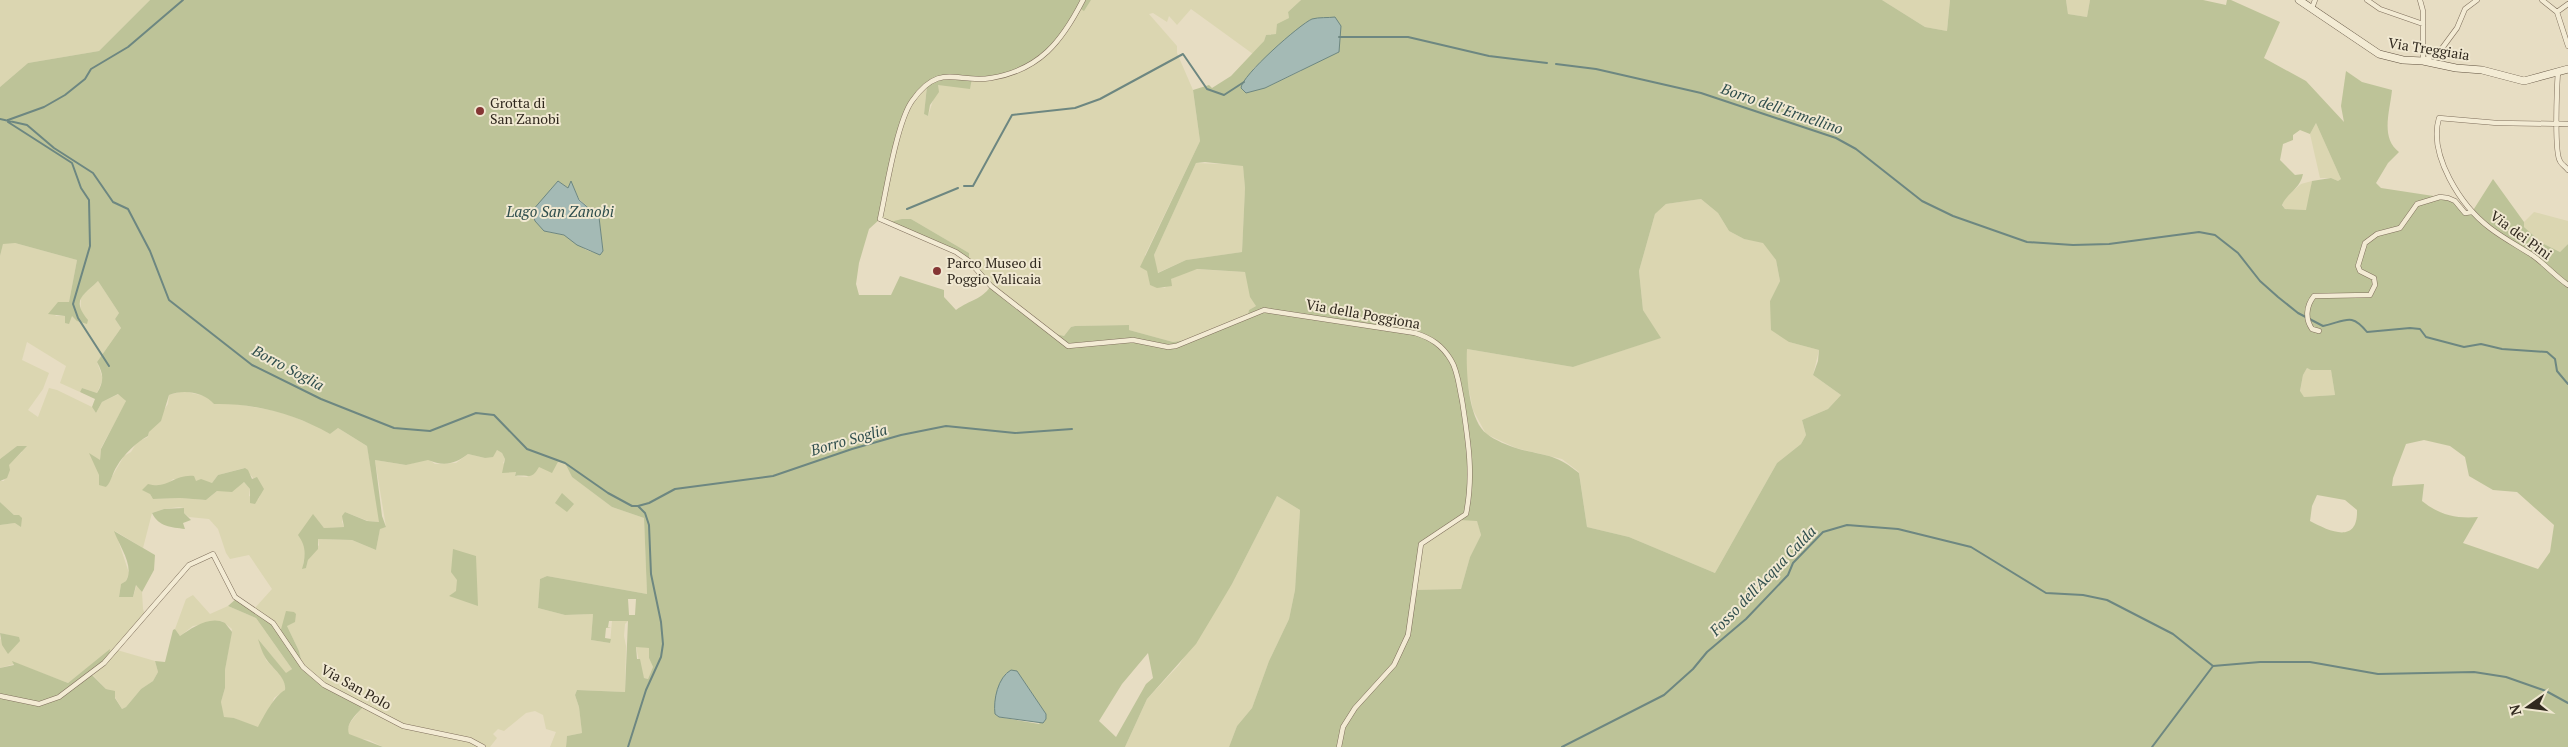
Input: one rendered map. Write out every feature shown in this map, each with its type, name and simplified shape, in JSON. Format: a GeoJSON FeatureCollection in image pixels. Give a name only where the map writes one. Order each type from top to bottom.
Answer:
{"type":"FeatureCollection","features":[{"type":"Feature","properties":{"kind":"street","name":"Via della Poggiona"},"geometry":{"type":"LineString","coordinates":[[1083,0],[1067,31],[1049,51],[1025,67],[991,78],[950,75],[935,80],[921,90],[911,101],[907,111],[880,219],[956,252],[969,261],[991,286],[1068,346],[1133,340],[1168,347],[1189,342],[1248,315],[1274,310],[1415,333],[1433,339],[1452,361],[1458,379],[1471,457],[1466,514],[1421,544],[1408,635],[1403,648],[1394,665],[1355,708],[1343,726],[1339,747]]}},
{"type":"Feature","properties":{"kind":"street","name":"Via Treggiaia"},"geometry":{"type":"LineString","coordinates":[[2300,0],[2379,54],[2403,60],[2423,60],[2456,68],[2482,70],[2524,80],[2568,69]]}},
{"type":"Feature","properties":{"kind":"street"},"geometry":{"type":"LineString","coordinates":[[2312,8],[2315,0]]}},
{"type":"Feature","properties":{"kind":"street"},"geometry":{"type":"LineString","coordinates":[[2367,0],[2380,9],[2423,24]]}},
{"type":"Feature","properties":{"kind":"street"},"geometry":{"type":"LineString","coordinates":[[2420,0],[2423,24],[2423,60],[2440,52],[2457,28],[2465,9],[2477,0]]}},
{"type":"Feature","properties":{"kind":"street"},"geometry":{"type":"LineString","coordinates":[[2542,0],[2557,12],[2568,46]]}},
{"type":"Feature","properties":{"kind":"street"},"geometry":{"type":"LineString","coordinates":[[2557,12],[2568,4]]}},
{"type":"Feature","properties":{"kind":"street"},"geometry":{"type":"LineString","coordinates":[[2558,72],[2556,114],[2559,161],[2568,170]]}},
{"type":"Feature","properties":{"kind":"street","name":"Via dei Pini"},"geometry":{"type":"LineString","coordinates":[[2558,125],[2439,118],[2435,131],[2438,154],[2442,164],[2472,212],[2490,227],[2534,256],[2568,285]]}},
{"type":"Feature","properties":{"kind":"street"},"geometry":{"type":"LineString","coordinates":[[2558,125],[2568,124]]}},
{"type":"Feature","properties":{"kind":"street"},"geometry":{"type":"LineString","coordinates":[[2318,331],[2312,329],[2308,318],[2311,300],[2318,295],[2364,297],[2370,295],[2375,285],[2374,278],[2359,269],[2366,243],[2377,234],[2400,228],[2417,204],[2440,197],[2455,201],[2465,213],[2472,212]]}},
{"type":"Feature","properties":{"kind":"street","name":"Via San Polo"},"geometry":{"type":"LineString","coordinates":[[0,696],[40,704],[48,702],[92,674],[189,565],[212,554],[235,597],[272,622],[303,667],[324,686],[404,726],[470,740],[483,747]]}},
{"type":"Feature","properties":{"kind":"shaded area"},"geometry":{"type":"Polygon","coordinates":[[[0,0],[150,0],[99,51],[28,63],[0,87],[0,0]]]}},
{"type":"Feature","properties":{"kind":"shaded area"},"geometry":{"type":"Polygon","coordinates":[[[1091,0],[1301,0],[1288,12],[1289,18],[1282,24],[1276,34],[1266,35],[1264,41],[1253,54],[1191,9],[1177,25],[1169,16],[1167,22],[1153,13],[1149,14],[1177,46],[1177,53],[1193,90],[1200,141],[1145,255],[1150,285],[1165,288],[1171,279],[1193,269],[1245,272],[1256,306],[1249,310],[1248,315],[1195,339],[1173,342],[1129,330],[1129,325],[1075,326],[1071,327],[1064,336],[1048,332],[991,286],[969,261],[969,253],[911,219],[890,222],[880,219],[897,143],[911,101],[927,85],[924,114],[928,116],[938,85],[969,88],[971,77],[1091,0]]]}},
{"type":"Feature","properties":{"kind":"shaded area"},"geometry":{"type":"Polygon","coordinates":[[[1882,0],[1950,0],[1947,31],[1925,27],[1882,0]]]}},
{"type":"Feature","properties":{"kind":"shaded area"},"geometry":{"type":"Polygon","coordinates":[[[2066,0],[2090,0],[2087,17],[2068,14],[2066,0]]]}},
{"type":"Feature","properties":{"kind":"shaded area"},"geometry":{"type":"Polygon","coordinates":[[[2316,123],[2341,179],[2338,181],[2331,178],[2320,178],[2310,134],[2316,123]]]}},
{"type":"Feature","properties":{"kind":"shaded area"},"geometry":{"type":"Polygon","coordinates":[[[1196,163],[1243,165],[1245,188],[1242,252],[1186,260],[1157,273],[1154,255],[1196,163]]]}},
{"type":"Feature","properties":{"kind":"shaded area"},"geometry":{"type":"Polygon","coordinates":[[[2312,181],[2307,210],[2285,209],[2282,204],[2286,197],[2301,184],[2312,181]]]}},
{"type":"Feature","properties":{"kind":"shaded area"},"geometry":{"type":"Polygon","coordinates":[[[1701,199],[1718,213],[1729,231],[1744,239],[1763,242],[1776,260],[1780,281],[1770,301],[1789,342],[1819,350],[1813,375],[1841,395],[1828,409],[1802,420],[1806,435],[1801,444],[1777,463],[1715,573],[1629,537],[1587,527],[1579,472],[1562,459],[1516,448],[1486,434],[1473,410],[1466,374],[1467,349],[1573,367],[1660,338],[1643,310],[1639,271],[1655,214],[1666,204],[1701,199]]]}},
{"type":"Feature","properties":{"kind":"shaded area"},"geometry":{"type":"Polygon","coordinates":[[[2534,212],[2568,221],[2568,244],[2560,252],[2542,243],[2524,227],[2524,222],[2534,212]]]}},
{"type":"Feature","properties":{"kind":"shaded area"},"geometry":{"type":"Polygon","coordinates":[[[3,243],[15,243],[77,260],[69,302],[55,316],[65,316],[65,323],[72,315],[80,322],[81,297],[98,281],[119,313],[115,319],[121,328],[97,362],[103,379],[97,393],[82,388],[80,392],[60,383],[66,366],[27,342],[22,360],[49,373],[43,389],[28,410],[38,417],[49,388],[92,407],[96,413],[102,402],[119,394],[124,398],[126,402],[101,448],[100,461],[90,454],[106,487],[124,456],[131,452],[137,442],[148,437],[149,432],[168,404],[169,395],[183,391],[209,397],[214,404],[237,404],[281,412],[319,427],[330,434],[338,428],[367,446],[380,522],[368,521],[345,512],[342,522],[344,527],[324,528],[313,515],[304,528],[305,556],[303,564],[306,568],[308,560],[319,545],[318,539],[352,540],[376,550],[380,528],[386,527],[375,460],[406,465],[428,459],[435,464],[456,463],[468,454],[485,458],[497,450],[502,453],[505,459],[503,463],[516,472],[515,476],[527,477],[539,466],[552,472],[558,462],[565,463],[572,477],[612,507],[644,518],[647,594],[547,576],[540,579],[538,608],[565,615],[593,614],[591,640],[610,643],[612,621],[628,621],[625,624],[624,636],[626,646],[625,692],[577,690],[575,695],[579,707],[582,733],[567,736],[566,747],[550,747],[556,732],[546,729],[543,715],[535,711],[526,713],[504,731],[498,729],[493,734],[497,738],[490,747],[383,747],[369,740],[354,738],[349,735],[347,730],[363,706],[324,685],[303,667],[299,651],[287,626],[284,625],[280,633],[254,609],[272,589],[249,555],[230,559],[218,529],[209,519],[189,517],[184,513],[184,508],[179,507],[152,513],[143,548],[115,531],[129,573],[126,581],[121,584],[119,597],[133,597],[137,584],[142,592],[143,609],[146,617],[117,650],[155,661],[158,672],[153,681],[141,689],[126,707],[122,709],[111,690],[106,689],[92,674],[110,650],[68,683],[13,662],[14,664],[0,668],[0,638],[3,643],[15,637],[0,633],[0,525],[15,523],[14,515],[0,502],[0,481],[4,481],[8,465],[22,452],[17,446],[0,459],[0,256],[3,243]],[[244,468],[218,475],[212,483],[173,479],[168,484],[154,486],[150,494],[153,499],[180,498],[206,500],[217,491],[226,491],[244,482],[250,489],[249,496],[258,500],[260,496],[255,480],[244,468]]]}},
{"type":"Feature","properties":{"kind":"shaded area"},"geometry":{"type":"Polygon","coordinates":[[[2307,368],[2312,370],[2331,369],[2335,395],[2304,397],[2300,392],[2303,375],[2307,368]]]}},
{"type":"Feature","properties":{"kind":"shaded area"},"geometry":{"type":"Polygon","coordinates":[[[1277,496],[1300,510],[1295,590],[1289,619],[1269,661],[1252,708],[1237,726],[1229,747],[1125,747],[1147,699],[1179,665],[1232,584],[1277,496]]]}},
{"type":"Feature","properties":{"kind":"shaded area"},"geometry":{"type":"Polygon","coordinates":[[[1460,520],[1477,520],[1481,535],[1470,557],[1461,589],[1413,590],[1421,544],[1460,520]]]}},
{"type":"Feature","properties":{"kind":"shaded area"},"geometry":{"type":"Polygon","coordinates":[[[193,595],[210,614],[228,606],[256,618],[292,669],[286,674],[259,640],[266,660],[282,677],[286,686],[285,690],[274,698],[271,707],[258,728],[234,718],[224,718],[221,702],[225,688],[225,670],[232,629],[222,621],[193,626],[180,636],[175,629],[186,599],[193,595]]]}},
{"type":"Feature","properties":{"kind":"shaded area"},"geometry":{"type":"Polygon","coordinates":[[[636,646],[649,648],[649,658],[653,667],[648,679],[644,678],[641,672],[636,646]]]}},
{"type":"Feature","properties":{"kind":"green space"},"geometry":{"type":"Polygon","coordinates":[[[150,0],[1091,0],[1084,11],[1079,8],[1050,50],[1034,63],[1014,72],[972,78],[970,89],[938,85],[939,92],[930,105],[928,116],[924,114],[927,86],[911,101],[897,143],[880,219],[869,229],[859,263],[856,284],[859,295],[891,295],[900,276],[944,290],[944,297],[956,310],[979,297],[991,286],[1048,332],[1064,336],[1071,327],[1075,326],[1129,325],[1129,330],[1173,342],[1195,339],[1248,315],[1249,310],[1256,306],[1250,297],[1245,272],[1197,269],[1171,279],[1172,286],[1157,288],[1150,285],[1147,271],[1140,267],[1200,141],[1193,90],[1209,85],[1212,88],[1231,76],[1264,41],[1266,35],[1276,34],[1277,24],[1289,18],[1288,12],[1301,0],[1882,0],[1925,27],[1947,31],[1950,0],[2066,0],[2068,14],[2087,17],[2090,0],[2203,0],[2226,5],[2227,0],[2231,0],[2280,22],[2264,58],[2306,81],[2344,122],[2341,106],[2346,71],[2362,82],[2392,90],[2388,115],[2388,132],[2393,146],[2399,152],[2388,163],[2376,183],[2381,188],[2440,197],[2455,201],[2462,210],[2472,212],[2493,179],[2524,222],[2524,227],[2542,243],[2560,252],[2568,244],[2568,747],[1229,747],[1237,726],[1252,708],[1269,661],[1289,619],[1295,590],[1300,510],[1277,496],[1232,584],[1196,644],[1147,699],[1125,747],[566,747],[567,736],[582,733],[579,707],[575,695],[577,690],[625,692],[628,621],[609,621],[608,627],[611,627],[606,628],[605,638],[611,639],[610,643],[591,640],[593,614],[565,615],[538,608],[540,579],[547,576],[647,594],[644,518],[612,507],[572,477],[565,463],[558,462],[552,473],[539,467],[534,474],[529,476],[515,476],[516,472],[502,473],[505,459],[502,453],[497,450],[493,457],[485,458],[468,454],[458,460],[444,464],[428,460],[406,465],[375,460],[382,516],[386,527],[380,529],[376,550],[352,540],[318,539],[318,549],[308,560],[306,568],[302,569],[304,551],[303,543],[298,535],[313,514],[324,528],[344,527],[342,516],[345,512],[367,521],[379,522],[367,446],[338,428],[330,434],[289,415],[274,411],[244,405],[214,404],[199,394],[175,393],[169,395],[161,421],[149,432],[148,436],[123,457],[106,487],[99,485],[99,475],[89,453],[100,460],[101,449],[126,401],[118,394],[102,402],[96,413],[92,407],[95,399],[80,392],[82,388],[97,393],[99,389],[102,378],[97,362],[121,328],[115,319],[119,313],[98,281],[81,298],[80,307],[88,320],[87,324],[77,321],[72,316],[69,324],[65,323],[65,316],[48,314],[58,302],[69,302],[77,260],[15,243],[3,244],[0,256],[0,87],[28,63],[99,51],[150,0]],[[1311,20],[1253,69],[1266,87],[1301,71],[1311,20]],[[2316,123],[2310,134],[2300,130],[2293,135],[2293,140],[2283,144],[2280,160],[2295,175],[2303,174],[2297,187],[2282,205],[2285,209],[2306,210],[2312,181],[2331,178],[2338,181],[2341,179],[2316,123]],[[1205,162],[1196,163],[1154,255],[1158,273],[1186,260],[1242,252],[1245,188],[1243,166],[1205,162]],[[558,181],[532,213],[535,219],[547,231],[566,236],[586,250],[596,253],[603,251],[599,217],[579,199],[573,186],[568,188],[558,181]],[[1701,199],[1666,204],[1655,214],[1639,271],[1643,310],[1661,338],[1573,367],[1467,349],[1468,382],[1472,407],[1481,427],[1490,436],[1515,448],[1557,459],[1579,473],[1587,527],[1629,537],[1715,573],[1777,463],[1801,444],[1806,435],[1802,420],[1828,409],[1841,395],[1813,375],[1818,361],[1819,350],[1789,342],[1771,330],[1770,301],[1780,281],[1776,260],[1763,243],[1744,239],[1729,231],[1718,213],[1701,199]],[[2307,368],[2303,375],[2300,391],[2304,397],[2335,395],[2331,370],[2311,370],[2307,368]],[[2424,440],[2406,444],[2393,478],[2392,486],[2424,484],[2422,501],[2428,506],[2448,515],[2478,517],[2463,543],[2538,569],[2550,552],[2554,525],[2517,492],[2493,490],[2469,476],[2465,457],[2450,446],[2424,440]],[[2317,495],[2312,506],[2310,521],[2333,531],[2348,531],[2353,528],[2356,521],[2357,510],[2345,500],[2317,495]],[[1460,520],[1421,544],[1413,590],[1461,589],[1470,557],[1481,535],[1477,521],[1460,520]],[[628,599],[629,615],[635,615],[636,599],[628,599]],[[636,647],[637,659],[640,659],[644,678],[648,679],[653,667],[649,658],[649,648],[636,647]],[[1148,653],[1122,684],[1099,721],[1116,737],[1146,684],[1153,678],[1148,653]],[[1017,671],[1006,673],[996,699],[999,717],[1039,724],[1046,714],[1017,671]]]}},
{"type":"Feature","properties":{"kind":"green space"},"geometry":{"type":"Polygon","coordinates":[[[911,219],[969,253],[969,261],[890,222],[911,219]]]}},
{"type":"Feature","properties":{"kind":"green space"},"geometry":{"type":"Polygon","coordinates":[[[17,446],[27,446],[9,465],[10,470],[7,478],[0,481],[0,459],[17,446]]]}},
{"type":"Feature","properties":{"kind":"green space"},"geometry":{"type":"Polygon","coordinates":[[[245,468],[252,479],[257,477],[264,489],[255,504],[250,503],[250,489],[244,482],[232,492],[217,491],[206,500],[180,498],[153,499],[150,494],[142,490],[148,484],[166,484],[187,476],[194,476],[196,481],[201,479],[212,483],[218,475],[245,468]]]}},
{"type":"Feature","properties":{"kind":"green space"},"geometry":{"type":"Polygon","coordinates":[[[562,493],[574,504],[567,512],[555,503],[562,493]]]}},
{"type":"Feature","properties":{"kind":"green space"},"geometry":{"type":"Polygon","coordinates":[[[0,502],[14,515],[19,515],[22,518],[21,527],[15,523],[0,525],[0,502]]]}},
{"type":"Feature","properties":{"kind":"green space"},"geometry":{"type":"Polygon","coordinates":[[[184,508],[184,513],[191,520],[183,523],[185,529],[162,524],[152,513],[164,509],[184,508]]]}},
{"type":"Feature","properties":{"kind":"green space"},"geometry":{"type":"Polygon","coordinates":[[[114,531],[155,555],[154,570],[142,592],[136,585],[133,597],[119,597],[121,584],[126,581],[129,569],[114,531]]]}},
{"type":"Feature","properties":{"kind":"green space"},"geometry":{"type":"Polygon","coordinates":[[[453,549],[476,556],[478,606],[449,596],[456,591],[457,580],[451,572],[453,549]]]}},
{"type":"Feature","properties":{"kind":"green space"},"geometry":{"type":"Polygon","coordinates":[[[237,598],[267,618],[280,633],[286,611],[296,614],[295,622],[287,626],[299,651],[303,667],[308,673],[364,706],[350,722],[349,734],[383,747],[0,747],[0,668],[14,665],[12,661],[68,683],[110,649],[109,657],[92,675],[106,689],[115,691],[115,698],[122,709],[126,707],[141,689],[153,681],[158,672],[155,661],[165,662],[173,630],[175,629],[180,636],[207,621],[225,623],[232,632],[225,670],[225,688],[221,702],[224,717],[234,718],[258,727],[273,701],[285,690],[285,685],[284,681],[265,657],[258,639],[286,673],[292,669],[256,618],[228,606],[237,598]]]}},
{"type":"Feature","properties":{"kind":"green space"},"geometry":{"type":"Polygon","coordinates":[[[0,633],[19,637],[20,641],[8,654],[2,645],[0,633]]]}},
{"type":"Feature","properties":{"kind":"water"},"geometry":{"type":"Polygon","coordinates":[[[1335,17],[1341,26],[1339,52],[1265,88],[1246,93],[1241,88],[1250,73],[1260,62],[1296,30],[1312,19],[1335,17]]]}},
{"type":"Feature","properties":{"kind":"water","name":"Lago San Zanobi"},"geometry":{"type":"Polygon","coordinates":[[[558,181],[568,188],[571,181],[579,200],[599,217],[603,251],[600,255],[577,245],[564,235],[544,231],[535,221],[532,211],[558,181]]]}},
{"type":"Feature","properties":{"kind":"water"},"geometry":{"type":"Polygon","coordinates":[[[1011,670],[1017,671],[1046,714],[1046,719],[1043,723],[999,717],[995,714],[997,689],[1006,673],[1011,670]]]}},
{"type":"Feature","properties":{"kind":"waterway"},"geometry":{"type":"LineString","coordinates":[[8,120],[44,107],[65,95],[85,79],[91,69],[128,47],[183,0]]}},
{"type":"Feature","properties":{"kind":"waterway","name":"Borro dell'Ermellino"},"geometry":{"type":"LineString","coordinates":[[1339,37],[1408,37],[1489,56],[1547,63]]}},
{"type":"Feature","properties":{"kind":"waterway","name":"Borro dell'Ermellino"},"geometry":{"type":"LineString","coordinates":[[964,186],[973,186],[1012,115],[1075,108],[1100,99],[1183,54],[1207,89],[1224,95],[1244,82]]}},
{"type":"Feature","properties":{"kind":"waterway","name":"Borro dell'Ermellino"},"geometry":{"type":"LineString","coordinates":[[1556,64],[1596,69],[1701,93],[1836,138],[1856,149],[1922,201],[1953,216],[2027,242],[2073,245],[2109,244],[2199,232],[2215,235],[2238,253],[2260,281],[2278,297],[2298,313],[2323,326],[2343,320],[2352,320],[2357,322],[2367,332],[2410,328],[2420,329],[2426,337],[2464,347],[2481,344],[2502,349],[2547,352],[2555,359],[2557,371],[2568,384]]}},
{"type":"Feature","properties":{"kind":"waterway","name":"Borro Soglia"},"geometry":{"type":"LineString","coordinates":[[0,119],[27,125],[54,148],[93,173],[113,202],[128,209],[150,251],[169,300],[252,365],[321,399],[394,428],[430,431],[476,413],[494,415],[527,449],[565,463],[608,493],[632,506],[649,503],[675,489],[773,476],[852,449],[901,435],[946,426],[1015,433],[1072,429]]}},
{"type":"Feature","properties":{"kind":"waterway"},"geometry":{"type":"LineString","coordinates":[[8,122],[72,163],[81,188],[89,200],[90,246],[73,304],[78,318],[109,366]]}},
{"type":"Feature","properties":{"kind":"waterway","name":"Borro dell'Ermellino"},"geometry":{"type":"LineString","coordinates":[[907,209],[958,188]]}},
{"type":"Feature","properties":{"kind":"waterway","name":"Borro Soglia"},"geometry":{"type":"LineString","coordinates":[[628,747],[646,690],[661,657],[663,644],[661,622],[651,574],[649,525],[645,513],[638,506]]}},
{"type":"Feature","properties":{"kind":"waterway","name":"Fosso dell'Acqua Calda"},"geometry":{"type":"LineString","coordinates":[[1562,747],[1664,695],[1693,669],[1707,652],[1746,619],[1788,575],[1793,563],[1823,532],[1847,525],[1898,529],[1971,547],[2046,593],[2083,595],[2107,600],[2173,634],[2213,666],[2260,662],[2310,662],[2378,674],[2474,672],[2506,677],[2546,691],[2568,703]]}},
{"type":"Feature","properties":{"kind":"waterway"},"geometry":{"type":"LineString","coordinates":[[2152,747],[2213,666]]}},
{"type":"Feature","properties":{"kind":"place","name":"Grotta di San Zanobi"},"geometry":{"type":"Point","coordinates":[480,111]}},
{"type":"Feature","properties":{"kind":"place","name":"Parco Museo di Poggio Valicaia"},"geometry":{"type":"Point","coordinates":[937,271]}}]}
